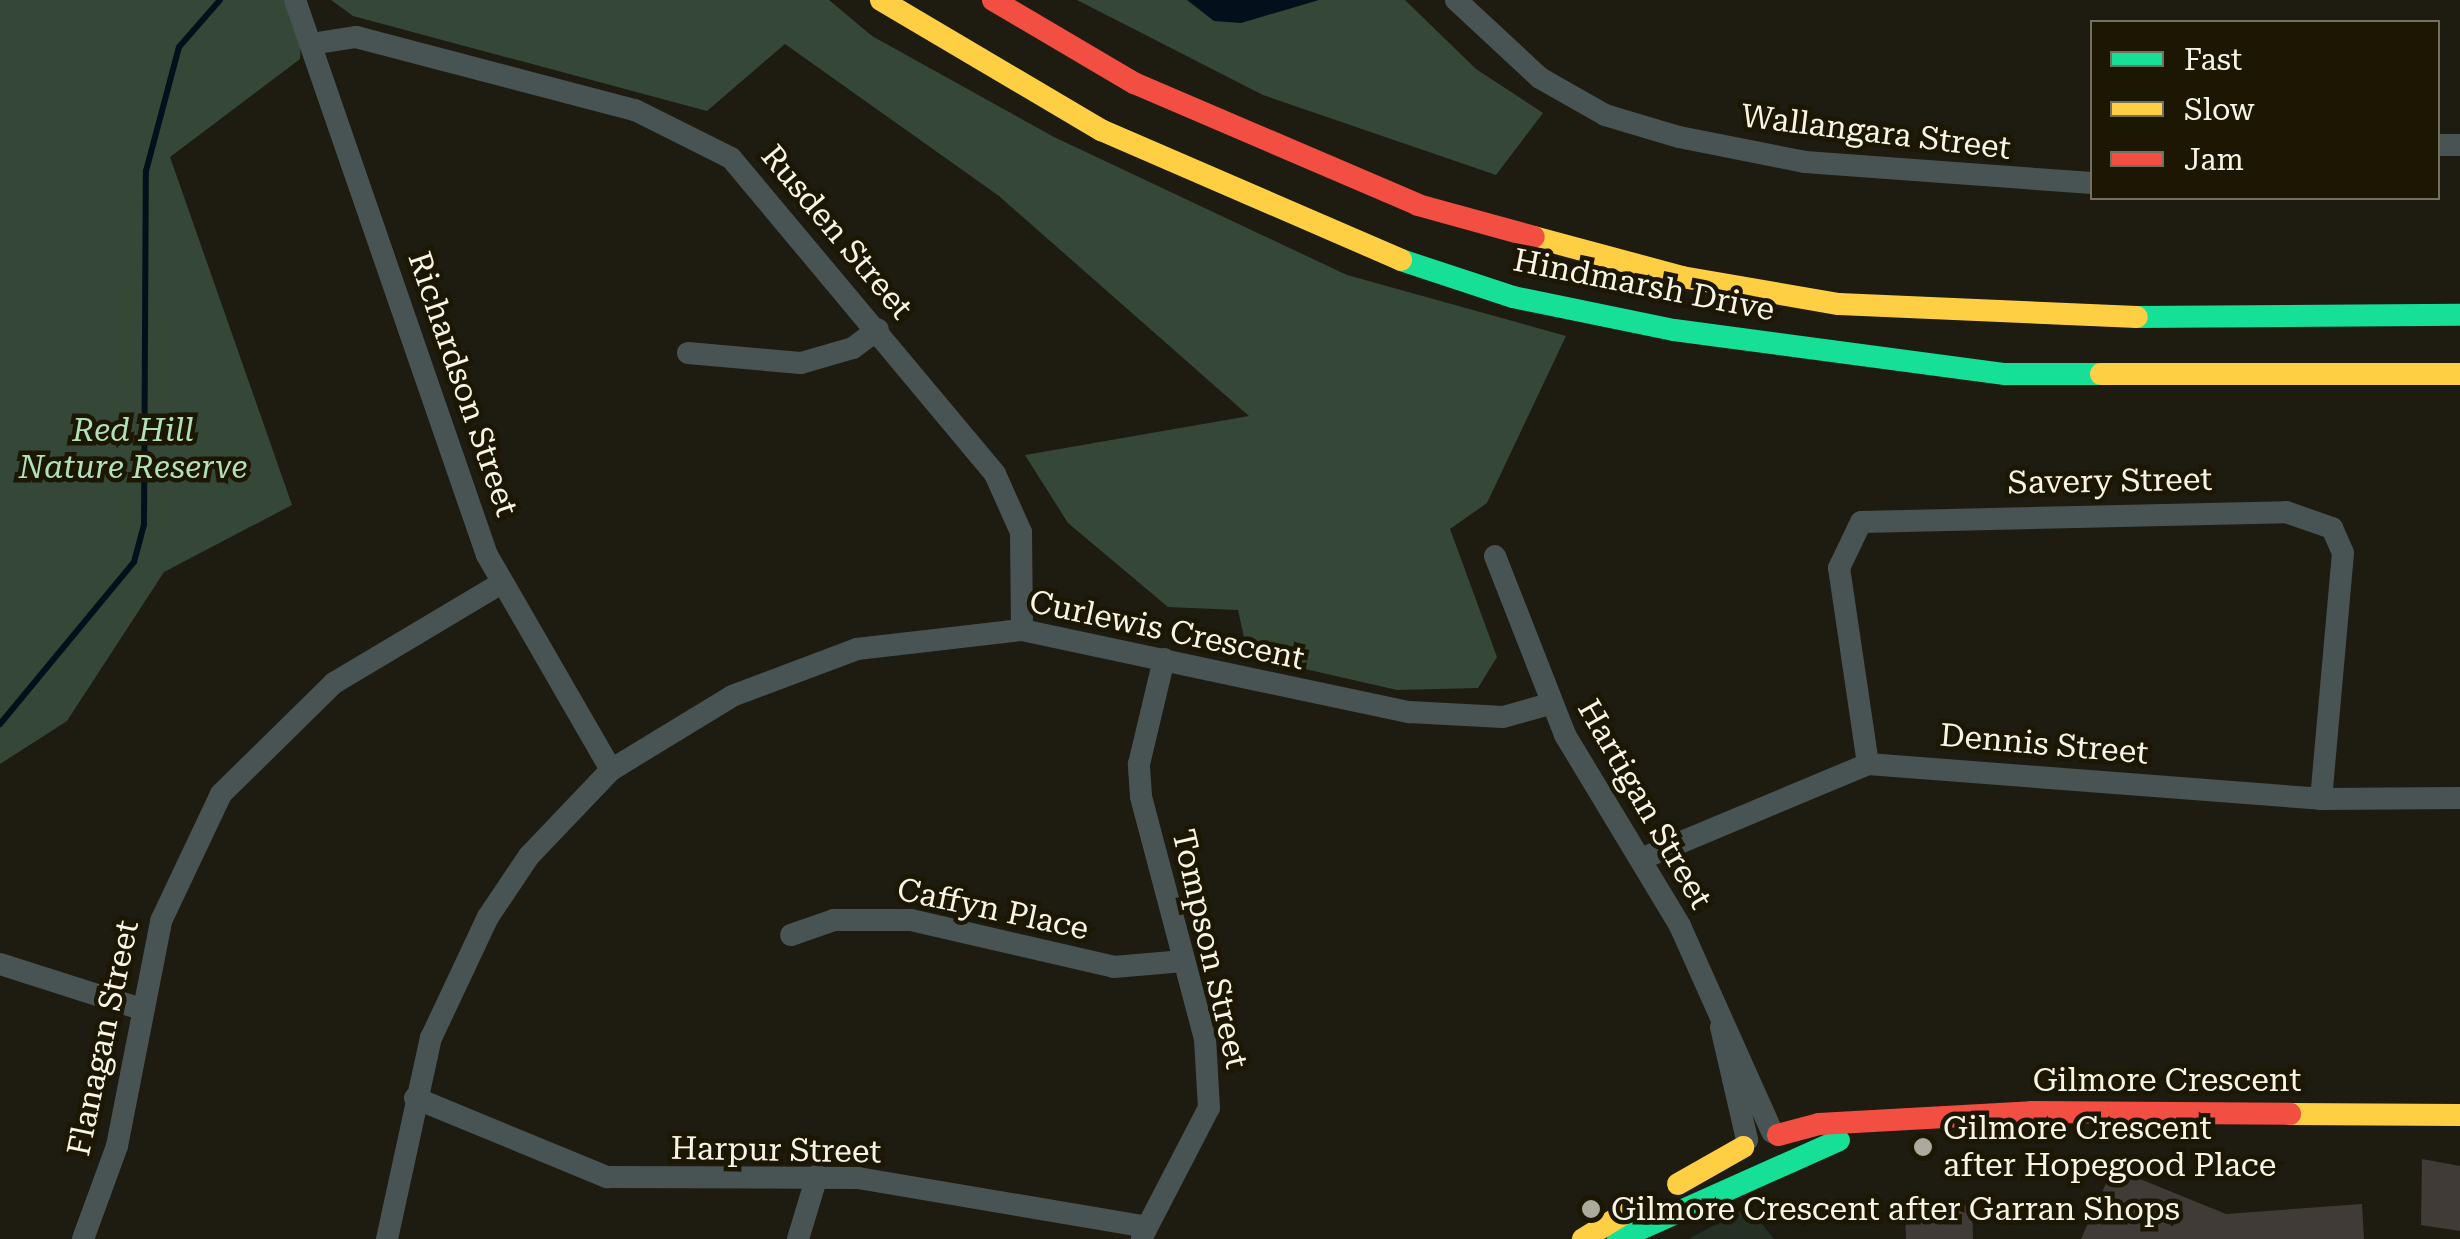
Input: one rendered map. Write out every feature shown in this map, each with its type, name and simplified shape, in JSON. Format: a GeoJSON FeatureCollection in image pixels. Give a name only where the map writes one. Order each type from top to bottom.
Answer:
{"type":"FeatureCollection","features":[{"type":"Feature","properties":{"kind":"main road","name":"Hindmarsh Drive"},"geometry":{"type":"LineString","coordinates":[[881,0],[1101,130],[1370,250],[1513,297],[1674,330],[2005,374],[2460,374]]}},
{"type":"Feature","properties":{"kind":"main road","name":"Hindmarsh Drive"},"geometry":{"type":"LineString","coordinates":[[992,0],[1134,83],[1418,205],[1682,277],[1840,304],[2014,318],[2460,315]]}},
{"type":"Feature","properties":{"kind":"main road","name":"Gilmore Crescent"},"geometry":{"type":"LineString","coordinates":[[1745,1144],[1820,1124],[1876,1128],[2031,1112],[2460,1115]]}},
{"type":"Feature","properties":{"kind":"main road","name":"Gilmore Crescent"},"geometry":{"type":"LineString","coordinates":[[1759,1172],[1876,1128]]}},
{"type":"Feature","properties":{"kind":"main road"},"geometry":{"type":"LineString","coordinates":[[1775,1133],[1784,1162]]}},
{"type":"Feature","properties":{"kind":"main road"},"geometry":{"type":"LineString","coordinates":[[1583,1239],[1712,1179],[1759,1172],[1745,1144],[1712,1179]]}},
{"type":"Feature","properties":{"kind":"main road"},"geometry":{"type":"LineString","coordinates":[[1618,1239],[1654,1206]]}},
{"type":"Feature","properties":{"kind":"street","name":"Richardson Street"},"geometry":{"type":"LineString","coordinates":[[295,0],[500,584],[611,770]]}},
{"type":"Feature","properties":{"kind":"street","name":"Wallangara Street"},"geometry":{"type":"LineString","coordinates":[[1456,0],[1540,78],[1604,115],[1679,137],[1804,162],[2090,183]]}},
{"type":"Feature","properties":{"kind":"street","name":"Rusden Street"},"geometry":{"type":"LineString","coordinates":[[310,44],[356,37],[698,135],[772,196],[1013,504],[1022,630]]}},
{"type":"Feature","properties":{"kind":"street"},"geometry":{"type":"LineString","coordinates":[[688,353],[827,360],[878,329]]}},
{"type":"Feature","properties":{"kind":"street","name":"Savery Street"},"geometry":{"type":"LineString","coordinates":[[1868,764],[1839,568],[1861,522],[2286,512],[2315,516],[2343,553],[2321,799]]}},
{"type":"Feature","properties":{"kind":"street","name":"Hartigan Street"},"geometry":{"type":"LineString","coordinates":[[1495,556],[1550,704],[1591,790],[1641,858],[1775,1133]]}},
{"type":"Feature","properties":{"kind":"street","name":"Flanagan Street"},"geometry":{"type":"LineString","coordinates":[[83,1239],[117,1146],[138,1008],[182,860],[221,794],[334,683],[500,584]]}},
{"type":"Feature","properties":{"kind":"street","name":"Curlewis Crescent"},"geometry":{"type":"LineString","coordinates":[[388,1239],[415,1098],[455,978],[488,917],[530,856],[611,770],[786,672],[920,638],[1022,630],[1410,712],[1503,717],[1550,704]]}},
{"type":"Feature","properties":{"kind":"street","name":"Tompson Street"},"geometry":{"type":"LineString","coordinates":[[1144,1233],[1210,1108],[1205,1039],[1141,796],[1139,764],[1164,659]]}},
{"type":"Feature","properties":{"kind":"street","name":"Dennis Street"},"geometry":{"type":"LineString","coordinates":[[1641,858],[1868,764],[2321,799],[2460,798]]}},
{"type":"Feature","properties":{"kind":"street","name":"Caffyn Place"},"geometry":{"type":"LineString","coordinates":[[791,935],[834,920],[911,920],[1114,968],[1184,962]]}},
{"type":"Feature","properties":{"kind":"street"},"geometry":{"type":"LineString","coordinates":[[0,964],[138,1008]]}},
{"type":"Feature","properties":{"kind":"street","name":"Hartigan Street"},"geometry":{"type":"LineString","coordinates":[[1721,1026],[1745,1144]]}},
{"type":"Feature","properties":{"kind":"street","name":"Harpur Street"},"geometry":{"type":"LineString","coordinates":[[415,1098],[607,1177],[817,1176],[1144,1233]]}},
{"type":"Feature","properties":{"kind":"street"},"geometry":{"type":"LineString","coordinates":[[798,1239],[817,1176]]}},
{"type":"Feature","properties":{"kind":"green space","name":"Red Hill Nature Reserve"},"geometry":{"type":"Polygon","coordinates":[[[0,0],[303,0],[300,59],[170,157],[292,505],[164,572],[67,721],[0,764],[0,0]]]}},
{"type":"Feature","properties":{"kind":"green space"},"geometry":{"type":"Polygon","coordinates":[[[331,0],[829,0],[872,36],[1054,137],[1347,275],[1566,336],[1487,503],[1450,529],[1497,657],[1478,688],[1397,690],[1248,656],[1238,610],[1168,607],[1068,523],[1025,455],[1249,416],[999,196],[785,44],[707,111],[353,16],[331,0]]]}},
{"type":"Feature","properties":{"kind":"green space"},"geometry":{"type":"Polygon","coordinates":[[[1077,0],[1405,0],[1476,69],[1543,113],[1496,175],[1263,95],[1077,0]]]}},
{"type":"Feature","properties":{"kind":"green space"},"geometry":{"type":"Polygon","coordinates":[[[1748,1207],[1774,1239],[1689,1239],[1748,1207]]]}},
{"type":"Feature","properties":{"kind":"water"},"geometry":{"type":"Polygon","coordinates":[[[1187,0],[1319,0],[1241,23],[1214,21],[1187,0]]]}},
{"type":"Feature","properties":{"kind":"building"},"geometry":{"type":"Polygon","coordinates":[[[2422,1159],[2460,1166],[2460,1231],[2421,1225],[2422,1159]]]}},
{"type":"Feature","properties":{"kind":"building"},"geometry":{"type":"Polygon","coordinates":[[[2113,1168],[2226,1214],[2362,1204],[2364,1239],[2081,1239],[2113,1168]]]}},
{"type":"Feature","properties":{"kind":"building"},"geometry":{"type":"Polygon","coordinates":[[[1972,1205],[1973,1239],[1906,1239],[1905,1209],[1972,1205]]]}},
{"type":"Feature","properties":{"kind":"waterway"},"geometry":{"type":"LineString","coordinates":[[0,724],[134,562],[144,524],[146,171],[179,47],[220,0]]}},
{"type":"Feature","properties":{"kind":"traffic: fast"},"geometry":{"type":"LineString","coordinates":[[1401,260],[1513,297],[1674,330],[2005,374],[2101,374]]}},
{"type":"Feature","properties":{"kind":"traffic: fast"},"geometry":{"type":"LineString","coordinates":[[2137,317],[2460,315]]}},
{"type":"Feature","properties":{"kind":"traffic: fast"},"geometry":{"type":"LineString","coordinates":[[1618,1239],[1839,1140]]}},
{"type":"Feature","properties":{"kind":"traffic: slow"},"geometry":{"type":"LineString","coordinates":[[881,0],[1101,130],[1401,260]]}},
{"type":"Feature","properties":{"kind":"traffic: slow"},"geometry":{"type":"LineString","coordinates":[[1534,237],[1682,277],[1839,304],[2137,317]]}},
{"type":"Feature","properties":{"kind":"traffic: slow"},"geometry":{"type":"LineString","coordinates":[[2101,374],[2460,374]]}},
{"type":"Feature","properties":{"kind":"traffic: slow"},"geometry":{"type":"LineString","coordinates":[[2290,1114],[2460,1115]]}},
{"type":"Feature","properties":{"kind":"traffic: slow"},"geometry":{"type":"LineString","coordinates":[[1678,1184],[1743,1147]]}},
{"type":"Feature","properties":{"kind":"traffic: slow"},"geometry":{"type":"LineString","coordinates":[[1583,1239],[1635,1207]]}},
{"type":"Feature","properties":{"kind":"traffic: jam"},"geometry":{"type":"LineString","coordinates":[[993,0],[1134,83],[1418,205],[1534,237]]}},
{"type":"Feature","properties":{"kind":"traffic: jam"},"geometry":{"type":"LineString","coordinates":[[1778,1135],[1819,1124],[2031,1112],[2290,1114]]}},
{"type":"Feature","properties":{"kind":"place","name":"Gilmore Crescent after Hopegood Place"},"geometry":{"type":"Point","coordinates":[1923,1147]}},
{"type":"Feature","properties":{"kind":"place","name":"Gilmore Crescent after Garran Shops"},"geometry":{"type":"Point","coordinates":[1591,1209]}}]}
